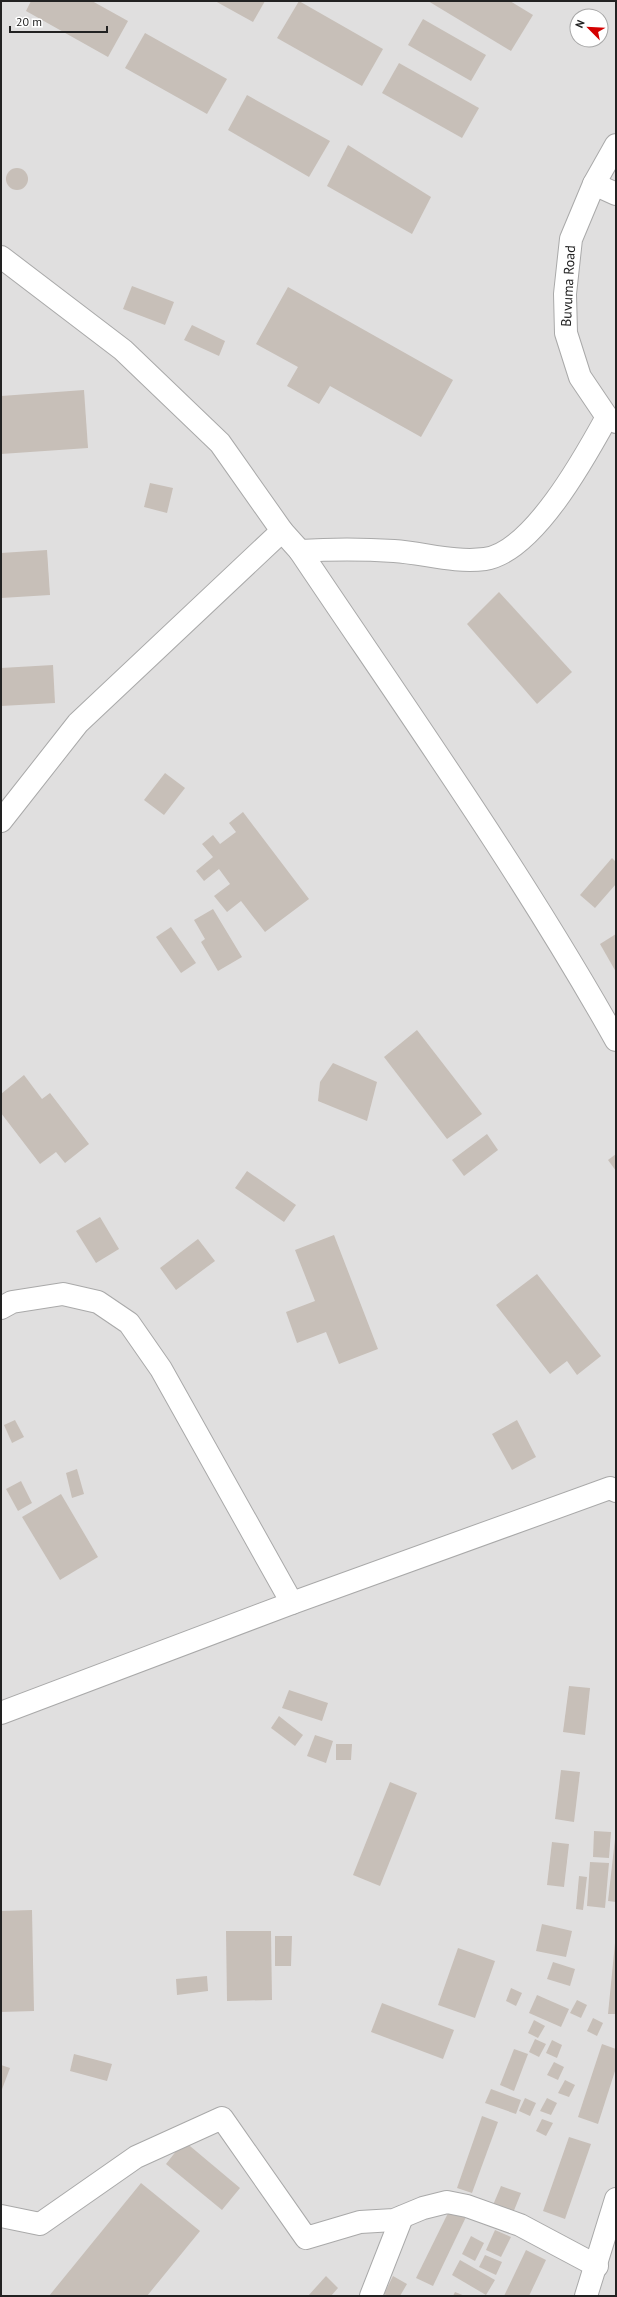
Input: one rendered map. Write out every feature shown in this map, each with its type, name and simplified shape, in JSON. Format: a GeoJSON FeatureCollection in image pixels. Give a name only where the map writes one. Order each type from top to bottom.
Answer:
{"type":"FeatureCollection","features":[{"type":"Feature","properties":{"kind":"street","name":"Buvuma Road"},"geometry":{"type":"LineString","coordinates":[[611,420],[580,377],[566,333],[565,294],[571,239],[594,184],[616,145]]}},
{"type":"Feature","properties":{"kind":"street"},"geometry":{"type":"LineString","coordinates":[[594,184],[616,194]]}},
{"type":"Feature","properties":{"kind":"street"},"geometry":{"type":"LineString","coordinates":[[1,257],[123,350],[220,443],[282,531],[300,551],[467,799],[576,970],[616,1040]]}},
{"type":"Feature","properties":{"kind":"street"},"geometry":{"type":"LineString","coordinates":[[300,551],[338,549],[395,551],[452,559],[486,559],[510,548],[549,512],[611,420]]}},
{"type":"Feature","properties":{"kind":"street"},"geometry":{"type":"LineString","coordinates":[[1,820],[78,723],[282,531]]}},
{"type":"Feature","properties":{"kind":"street"},"geometry":{"type":"LineString","coordinates":[[1,1308],[12,1302],[63,1294],[98,1302],[129,1322],[161,1369],[292,1603]]}},
{"type":"Feature","properties":{"kind":"street"},"geometry":{"type":"LineString","coordinates":[[1,1713],[292,1603],[614,1487]]}},
{"type":"Feature","properties":{"kind":"street"},"geometry":{"type":"LineString","coordinates":[[1,2216],[40,2224],[136,2157],[222,2118],[306,2238],[360,2222],[394,2220],[423,2208],[447,2202],[467,2206],[520,2225],[597,2266]]}},
{"type":"Feature","properties":{"kind":"street"},"geometry":{"type":"LineString","coordinates":[[586,2296],[597,2266],[616,2199]]}},
{"type":"Feature","properties":{"kind":"street"},"geometry":{"type":"LineString","coordinates":[[371,2296],[402,2217]]}},
{"type":"Feature","properties":{"kind":"shaded area"},"geometry":{"type":"Polygon","coordinates":[[[1,1],[616,1],[616,2296],[1,2296],[1,1]]]}},
{"type":"Feature","properties":{"kind":"building"},"geometry":{"type":"Polygon","coordinates":[[[31,1],[92,1],[128,21],[108,57],[26,11],[31,1]]]}},
{"type":"Feature","properties":{"kind":"building"},"geometry":{"type":"Polygon","coordinates":[[[215,1],[265,1],[253,22],[215,1]]]}},
{"type":"Feature","properties":{"kind":"building"},"geometry":{"type":"Polygon","coordinates":[[[299,1],[383,49],[362,86],[277,38],[299,1]]]}},
{"type":"Feature","properties":{"kind":"building"},"geometry":{"type":"Polygon","coordinates":[[[428,1],[510,1],[533,15],[511,51],[428,1]]]}},
{"type":"Feature","properties":{"kind":"building"},"geometry":{"type":"Polygon","coordinates":[[[423,19],[486,55],[471,81],[408,45],[423,19]]]}},
{"type":"Feature","properties":{"kind":"building"},"geometry":{"type":"Polygon","coordinates":[[[145,33],[227,79],[207,114],[125,68],[145,33]]]}},
{"type":"Feature","properties":{"kind":"building"},"geometry":{"type":"Polygon","coordinates":[[[399,63],[479,108],[462,138],[382,93],[399,63]]]}},
{"type":"Feature","properties":{"kind":"building"},"geometry":{"type":"Polygon","coordinates":[[[247,95],[330,141],[309,177],[228,130],[247,95]]]}},
{"type":"Feature","properties":{"kind":"building"},"geometry":{"type":"Polygon","coordinates":[[[348,145],[431,197],[412,234],[327,186],[348,145]]]}},
{"type":"Feature","properties":{"kind":"building"},"geometry":{"type":"Polygon","coordinates":[[[17,168],[25,171],[28,179],[25,187],[17,190],[9,187],[6,179],[9,171],[17,168]]]}},
{"type":"Feature","properties":{"kind":"building"},"geometry":{"type":"Polygon","coordinates":[[[132,286],[174,302],[165,325],[123,309],[132,286]]]}},
{"type":"Feature","properties":{"kind":"building"},"geometry":{"type":"Polygon","coordinates":[[[288,287],[453,380],[421,437],[330,386],[319,404],[287,386],[298,367],[256,344],[288,287]]]}},
{"type":"Feature","properties":{"kind":"building"},"geometry":{"type":"Polygon","coordinates":[[[192,325],[225,341],[219,356],[184,340],[192,325]]]}},
{"type":"Feature","properties":{"kind":"building"},"geometry":{"type":"Polygon","coordinates":[[[84,390],[88,448],[1,454],[1,396],[84,390]]]}},
{"type":"Feature","properties":{"kind":"building"},"geometry":{"type":"Polygon","coordinates":[[[150,483],[173,488],[167,513],[144,507],[150,483]]]}},
{"type":"Feature","properties":{"kind":"building"},"geometry":{"type":"Polygon","coordinates":[[[47,550],[50,595],[1,598],[1,553],[47,550]]]}},
{"type":"Feature","properties":{"kind":"building"},"geometry":{"type":"Polygon","coordinates":[[[499,592],[572,672],[537,704],[467,624],[499,592]]]}},
{"type":"Feature","properties":{"kind":"building"},"geometry":{"type":"Polygon","coordinates":[[[53,665],[55,703],[1,706],[1,668],[53,665]]]}},
{"type":"Feature","properties":{"kind":"building"},"geometry":{"type":"Polygon","coordinates":[[[165,773],[185,788],[164,815],[144,800],[165,773]]]}},
{"type":"Feature","properties":{"kind":"building"},"geometry":{"type":"Polygon","coordinates":[[[243,812],[309,899],[265,932],[241,901],[227,912],[214,896],[230,884],[219,869],[204,881],[196,871],[213,857],[202,844],[213,835],[220,844],[236,832],[229,823],[243,812]]]}},
{"type":"Feature","properties":{"kind":"building"},"geometry":{"type":"Polygon","coordinates":[[[612,858],[616,862],[616,884],[595,908],[580,895],[612,858]]]}},
{"type":"Feature","properties":{"kind":"building"},"geometry":{"type":"Polygon","coordinates":[[[213,909],[242,957],[218,971],[201,942],[205,939],[194,920],[213,909]]]}},
{"type":"Feature","properties":{"kind":"building"},"geometry":{"type":"Polygon","coordinates":[[[171,927],[196,963],[181,973],[156,937],[171,927]]]}},
{"type":"Feature","properties":{"kind":"building"},"geometry":{"type":"Polygon","coordinates":[[[616,934],[616,972],[600,944],[616,934]]]}},
{"type":"Feature","properties":{"kind":"building"},"geometry":{"type":"Polygon","coordinates":[[[417,1030],[482,1114],[447,1139],[384,1057],[417,1030]]]}},
{"type":"Feature","properties":{"kind":"building"},"geometry":{"type":"Polygon","coordinates":[[[333,1063],[377,1082],[367,1121],[318,1101],[320,1082],[333,1063]]]}},
{"type":"Feature","properties":{"kind":"building"},"geometry":{"type":"Polygon","coordinates":[[[24,1075],[42,1099],[50,1093],[89,1144],[65,1163],[56,1152],[40,1164],[1,1113],[1,1094],[24,1075]]]}},
{"type":"Feature","properties":{"kind":"building"},"geometry":{"type":"Polygon","coordinates":[[[487,1134],[498,1150],[464,1176],[452,1160],[487,1134]]]}},
{"type":"Feature","properties":{"kind":"building"},"geometry":{"type":"Polygon","coordinates":[[[616,1154],[616,1171],[608,1160],[616,1154]]]}},
{"type":"Feature","properties":{"kind":"building"},"geometry":{"type":"Polygon","coordinates":[[[247,1171],[296,1205],[284,1222],[235,1188],[247,1171]]]}},
{"type":"Feature","properties":{"kind":"building"},"geometry":{"type":"Polygon","coordinates":[[[100,1217],[119,1249],[96,1263],[76,1231],[100,1217]]]}},
{"type":"Feature","properties":{"kind":"building"},"geometry":{"type":"Polygon","coordinates":[[[334,1235],[378,1349],[339,1364],[326,1332],[297,1343],[286,1312],[315,1301],[295,1250],[334,1235]]]}},
{"type":"Feature","properties":{"kind":"building"},"geometry":{"type":"Polygon","coordinates":[[[198,1239],[215,1261],[176,1290],[160,1268],[198,1239]]]}},
{"type":"Feature","properties":{"kind":"building"},"geometry":{"type":"Polygon","coordinates":[[[537,1274],[601,1356],[577,1375],[567,1361],[550,1374],[496,1305],[537,1274]]]}},
{"type":"Feature","properties":{"kind":"building"},"geometry":{"type":"Polygon","coordinates":[[[15,1420],[24,1437],[12,1443],[4,1425],[15,1420]]]}},
{"type":"Feature","properties":{"kind":"building"},"geometry":{"type":"Polygon","coordinates":[[[517,1420],[536,1457],[512,1470],[492,1434],[517,1420]]]}},
{"type":"Feature","properties":{"kind":"building"},"geometry":{"type":"Polygon","coordinates":[[[77,1469],[84,1494],[72,1498],[66,1473],[77,1469]]]}},
{"type":"Feature","properties":{"kind":"building"},"geometry":{"type":"Polygon","coordinates":[[[21,1481],[32,1503],[18,1511],[6,1489],[21,1481]]]}},
{"type":"Feature","properties":{"kind":"building"},"geometry":{"type":"Polygon","coordinates":[[[61,1494],[98,1557],[60,1580],[22,1517],[61,1494]]]}},
{"type":"Feature","properties":{"kind":"building"},"geometry":{"type":"Polygon","coordinates":[[[569,1686],[590,1688],[585,1735],[563,1732],[569,1686]]]}},
{"type":"Feature","properties":{"kind":"building"},"geometry":{"type":"Polygon","coordinates":[[[289,1690],[328,1703],[322,1721],[282,1708],[289,1690]]]}},
{"type":"Feature","properties":{"kind":"building"},"geometry":{"type":"Polygon","coordinates":[[[279,1716],[303,1735],[295,1746],[271,1728],[279,1716]]]}},
{"type":"Feature","properties":{"kind":"building"},"geometry":{"type":"Polygon","coordinates":[[[315,1735],[333,1741],[326,1763],[307,1756],[315,1735]]]}},
{"type":"Feature","properties":{"kind":"building"},"geometry":{"type":"Polygon","coordinates":[[[336,1744],[352,1744],[351,1760],[336,1760],[336,1744]]]}},
{"type":"Feature","properties":{"kind":"building"},"geometry":{"type":"Polygon","coordinates":[[[561,1770],[580,1772],[574,1822],[555,1819],[561,1770]]]}},
{"type":"Feature","properties":{"kind":"building"},"geometry":{"type":"Polygon","coordinates":[[[390,1782],[417,1793],[380,1886],[353,1875],[390,1782]]]}},
{"type":"Feature","properties":{"kind":"building"},"geometry":{"type":"Polygon","coordinates":[[[594,1831],[611,1832],[609,1858],[593,1857],[594,1831]]]}},
{"type":"Feature","properties":{"kind":"building"},"geometry":{"type":"Polygon","coordinates":[[[616,1839],[616,1902],[608,1901],[616,1839]]]}},
{"type":"Feature","properties":{"kind":"building"},"geometry":{"type":"Polygon","coordinates":[[[552,1842],[569,1844],[564,1887],[547,1885],[552,1842]]]}},
{"type":"Feature","properties":{"kind":"building"},"geometry":{"type":"Polygon","coordinates":[[[590,1862],[609,1863],[605,1908],[587,1906],[590,1862]]]}},
{"type":"Feature","properties":{"kind":"building"},"geometry":{"type":"Polygon","coordinates":[[[579,1876],[587,1877],[583,1910],[576,1909],[579,1876]]]}},
{"type":"Feature","properties":{"kind":"building"},"geometry":{"type":"Polygon","coordinates":[[[32,1910],[34,2011],[1,2012],[1,1911],[32,1910]]]}},
{"type":"Feature","properties":{"kind":"building"},"geometry":{"type":"Polygon","coordinates":[[[542,1924],[572,1931],[566,1957],[536,1951],[542,1924]]]}},
{"type":"Feature","properties":{"kind":"building"},"geometry":{"type":"Polygon","coordinates":[[[226,1931],[271,1931],[272,2000],[227,2001],[226,1931]]]}},
{"type":"Feature","properties":{"kind":"building"},"geometry":{"type":"Polygon","coordinates":[[[275,1936],[292,1936],[291,1966],[275,1966],[275,1936]]]}},
{"type":"Feature","properties":{"kind":"building"},"geometry":{"type":"Polygon","coordinates":[[[615,1943],[616,2014],[608,2014],[615,1943]]]}},
{"type":"Feature","properties":{"kind":"building"},"geometry":{"type":"Polygon","coordinates":[[[458,1948],[495,1961],[475,2018],[438,2005],[458,1948]]]}},
{"type":"Feature","properties":{"kind":"building"},"geometry":{"type":"Polygon","coordinates":[[[553,1962],[575,1969],[570,1986],[547,1979],[553,1962]]]}},
{"type":"Feature","properties":{"kind":"building"},"geometry":{"type":"Polygon","coordinates":[[[207,1976],[208,1991],[177,1995],[176,1979],[207,1976]]]}},
{"type":"Feature","properties":{"kind":"building"},"geometry":{"type":"Polygon","coordinates":[[[511,1988],[522,1993],[516,2006],[506,2001],[511,1988]]]}},
{"type":"Feature","properties":{"kind":"building"},"geometry":{"type":"Polygon","coordinates":[[[537,1995],[569,2009],[561,2027],[529,2013],[537,1995]]]}},
{"type":"Feature","properties":{"kind":"building"},"geometry":{"type":"Polygon","coordinates":[[[577,2000],[587,2005],[581,2018],[570,2013],[577,2000]]]}},
{"type":"Feature","properties":{"kind":"building"},"geometry":{"type":"Polygon","coordinates":[[[382,2003],[454,2030],[443,2059],[371,2032],[382,2003]]]}},
{"type":"Feature","properties":{"kind":"building"},"geometry":{"type":"Polygon","coordinates":[[[593,2018],[603,2023],[597,2036],[587,2031],[593,2018]]]}},
{"type":"Feature","properties":{"kind":"building"},"geometry":{"type":"Polygon","coordinates":[[[534,2020],[545,2026],[538,2038],[528,2033],[534,2020]]]}},
{"type":"Feature","properties":{"kind":"building"},"geometry":{"type":"Polygon","coordinates":[[[535,2039],[546,2044],[539,2057],[529,2052],[535,2039]]]}},
{"type":"Feature","properties":{"kind":"building"},"geometry":{"type":"Polygon","coordinates":[[[552,2040],[562,2045],[557,2058],[546,2053],[552,2040]]]}},
{"type":"Feature","properties":{"kind":"building"},"geometry":{"type":"Polygon","coordinates":[[[602,2044],[616,2049],[616,2068],[598,2124],[578,2117],[602,2044]]]}},
{"type":"Feature","properties":{"kind":"building"},"geometry":{"type":"Polygon","coordinates":[[[514,2049],[528,2054],[514,2091],[500,2085],[514,2049]]]}},
{"type":"Feature","properties":{"kind":"building"},"geometry":{"type":"Polygon","coordinates":[[[74,2054],[112,2064],[107,2081],[70,2071],[74,2054]]]}},
{"type":"Feature","properties":{"kind":"building"},"geometry":{"type":"Polygon","coordinates":[[[554,2062],[564,2067],[558,2080],[547,2075],[554,2062]]]}},
{"type":"Feature","properties":{"kind":"building"},"geometry":{"type":"Polygon","coordinates":[[[1,2065],[10,2068],[1,2092],[1,2065]]]}},
{"type":"Feature","properties":{"kind":"building"},"geometry":{"type":"Polygon","coordinates":[[[565,2080],[575,2085],[569,2097],[558,2093],[565,2080]]]}},
{"type":"Feature","properties":{"kind":"building"},"geometry":{"type":"Polygon","coordinates":[[[491,2089],[521,2100],[516,2114],[485,2103],[491,2089]]]}},
{"type":"Feature","properties":{"kind":"building"},"geometry":{"type":"Polygon","coordinates":[[[525,2098],[536,2103],[530,2116],[519,2111],[525,2098]]]}},
{"type":"Feature","properties":{"kind":"building"},"geometry":{"type":"Polygon","coordinates":[[[547,2098],[557,2103],[551,2115],[540,2111],[547,2098]]]}},
{"type":"Feature","properties":{"kind":"building"},"geometry":{"type":"Polygon","coordinates":[[[482,2116],[498,2122],[472,2193],[457,2188],[482,2116]]]}},
{"type":"Feature","properties":{"kind":"building"},"geometry":{"type":"Polygon","coordinates":[[[542,2119],[553,2123],[546,2136],[536,2131],[542,2119]]]}},
{"type":"Feature","properties":{"kind":"building"},"geometry":{"type":"Polygon","coordinates":[[[569,2137],[591,2144],[565,2219],[543,2211],[569,2137]]]}},
{"type":"Feature","properties":{"kind":"building"},"geometry":{"type":"Polygon","coordinates":[[[184,2141],[240,2188],[222,2210],[166,2164],[184,2141]]]}},
{"type":"Feature","properties":{"kind":"building"},"geometry":{"type":"Polygon","coordinates":[[[141,2183],[200,2231],[147,2296],[49,2296],[141,2183]]]}},
{"type":"Feature","properties":{"kind":"building"},"geometry":{"type":"Polygon","coordinates":[[[501,2186],[521,2193],[513,2213],[493,2205],[501,2186]]]}},
{"type":"Feature","properties":{"kind":"building"},"geometry":{"type":"Polygon","coordinates":[[[450,2209],[466,2217],[433,2286],[416,2278],[450,2209]]]}},
{"type":"Feature","properties":{"kind":"building"},"geometry":{"type":"Polygon","coordinates":[[[495,2230],[511,2237],[501,2257],[486,2250],[495,2230]]]}},
{"type":"Feature","properties":{"kind":"building"},"geometry":{"type":"Polygon","coordinates":[[[471,2236],[484,2243],[475,2261],[462,2254],[471,2236]]]}},
{"type":"Feature","properties":{"kind":"building"},"geometry":{"type":"Polygon","coordinates":[[[526,2250],[546,2260],[529,2296],[504,2296],[526,2250]]]}},
{"type":"Feature","properties":{"kind":"building"},"geometry":{"type":"Polygon","coordinates":[[[485,2255],[502,2262],[496,2275],[479,2267],[485,2255]]]}},
{"type":"Feature","properties":{"kind":"building"},"geometry":{"type":"Polygon","coordinates":[[[460,2260],[495,2280],[486,2295],[452,2275],[460,2260]]]}},
{"type":"Feature","properties":{"kind":"building"},"geometry":{"type":"Polygon","coordinates":[[[326,2276],[338,2288],[331,2296],[308,2296],[326,2276]]]}},
{"type":"Feature","properties":{"kind":"building"},"geometry":{"type":"Polygon","coordinates":[[[393,2276],[407,2284],[400,2296],[388,2296],[384,2294],[393,2276]]]}},
{"type":"Feature","properties":{"kind":"building"},"geometry":{"type":"Polygon","coordinates":[[[455,2292],[465,2296],[453,2296],[455,2292]]]}}]}
